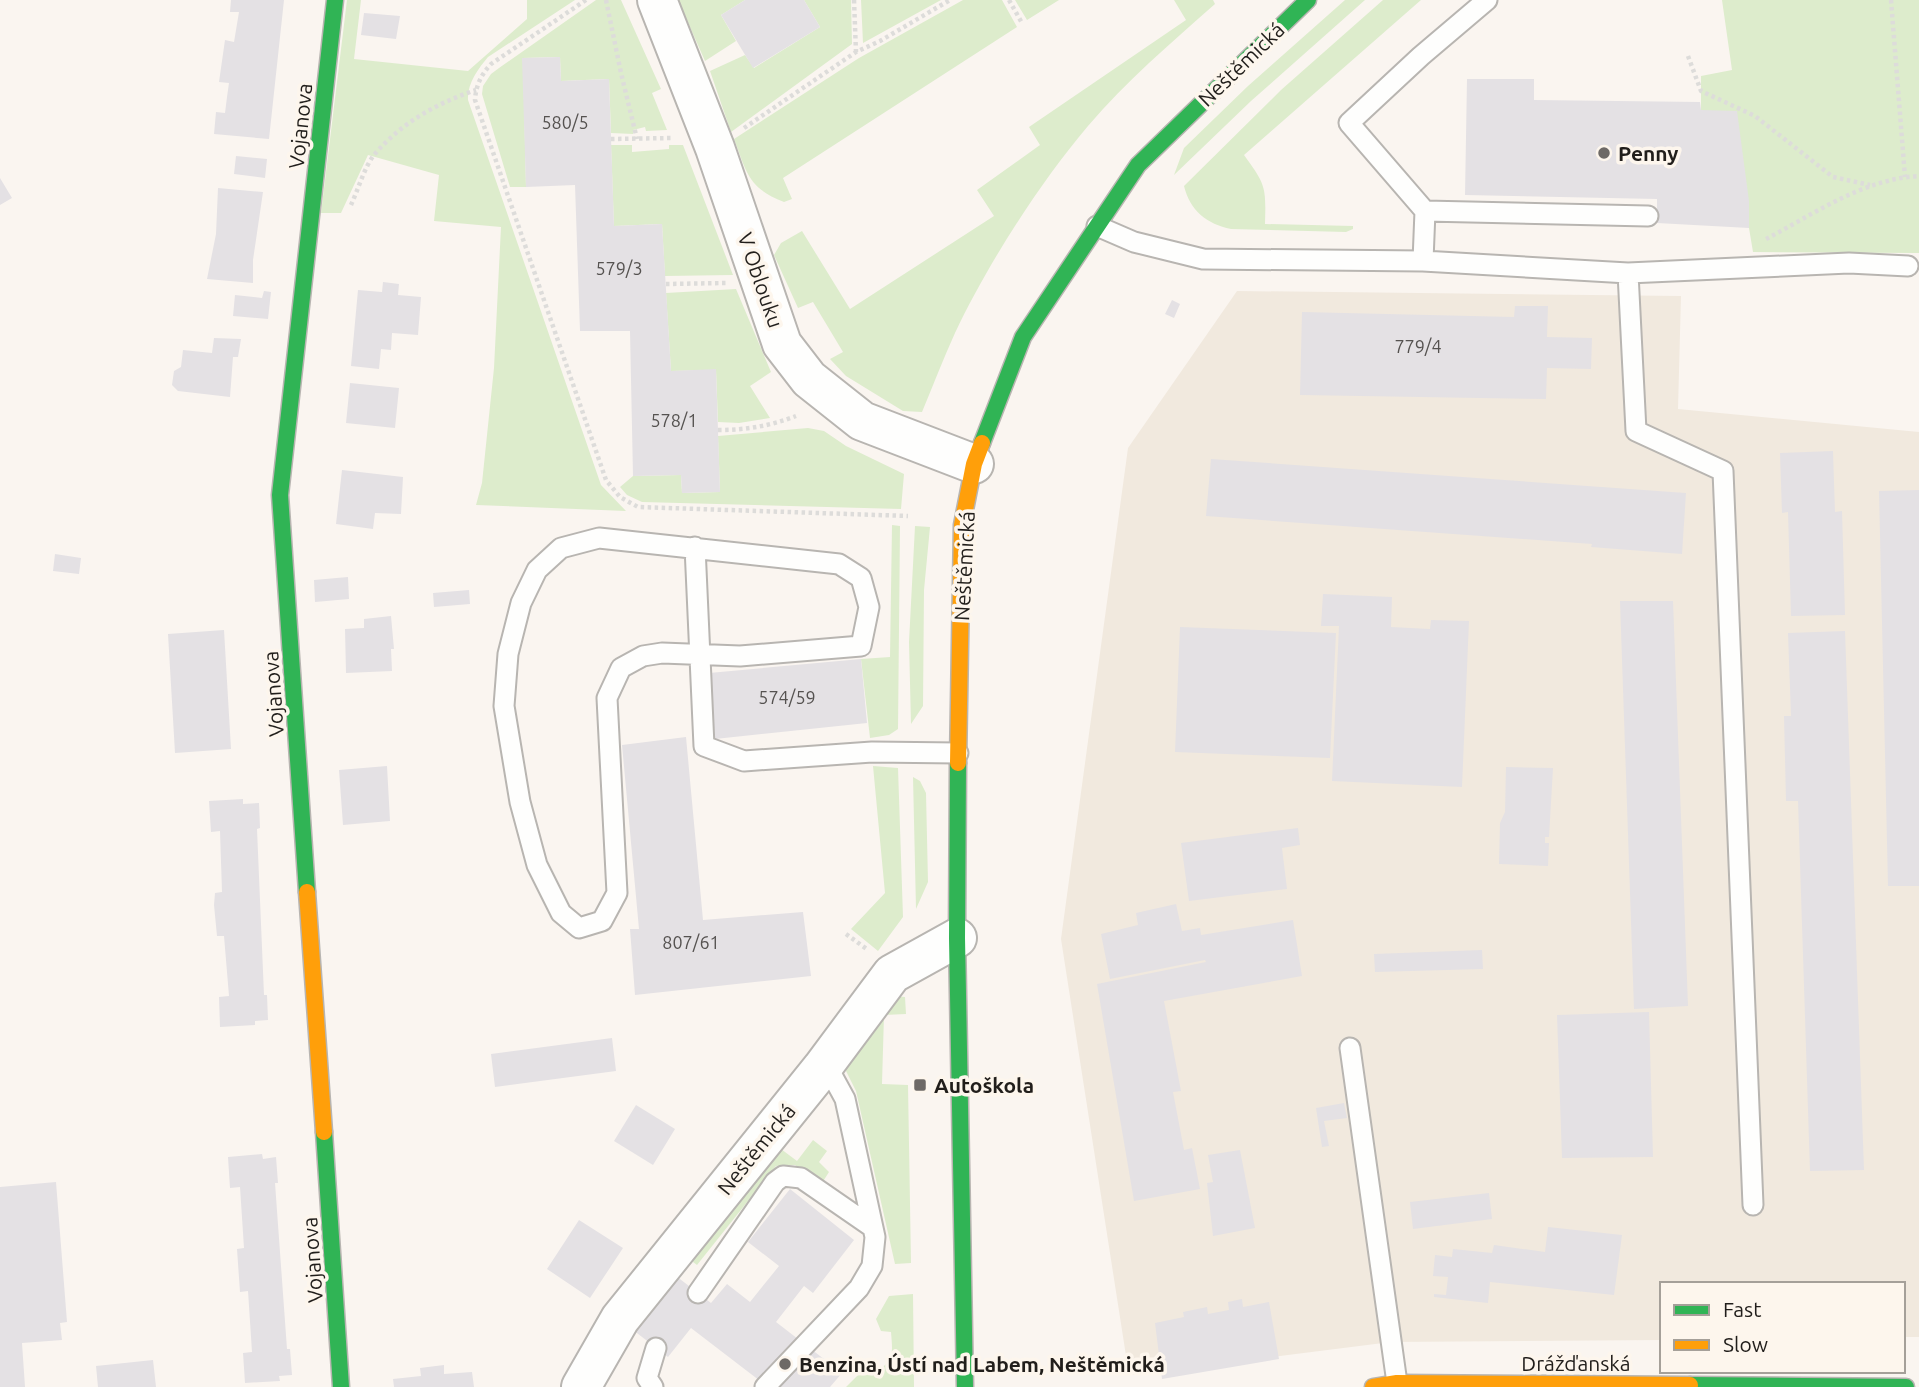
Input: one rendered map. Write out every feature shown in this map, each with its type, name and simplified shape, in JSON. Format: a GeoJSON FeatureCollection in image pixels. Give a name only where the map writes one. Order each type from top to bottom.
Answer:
{"type":"FeatureCollection","features":[{"type":"Feature","properties":{"kind":"street","name":"Vojanova"},"geometry":{"type":"LineString","coordinates":[[335,0],[280,495],[341,1387]]}},
{"type":"Feature","properties":{"kind":"street","name":"V Oblouku"},"geometry":{"type":"LineString","coordinates":[[657,0],[715,148],[782,344],[809,379],[862,421],[974,464]]}},
{"type":"Feature","properties":{"kind":"street","name":"Neštěmická"},"geometry":{"type":"LineString","coordinates":[[965,1387],[957,938],[958,753],[962,525],[974,464],[1023,337],[1138,165],[1308,0]]}},
{"type":"Feature","properties":{"kind":"street","name":"Neštěmická"},"geometry":{"type":"LineString","coordinates":[[581,1387],[620,1319],[822,1068],[892,974],[957,938]]}},
{"type":"Feature","properties":{"kind":"street","name":"Drážďanská"},"geometry":{"type":"LineString","coordinates":[[1389,1386],[1906,1387]]}},
{"type":"Feature","properties":{"kind":"lane"},"geometry":{"type":"LineString","coordinates":[[1423,261],[1425,211],[1349,123],[1421,56],[1488,0]]}},
{"type":"Feature","properties":{"kind":"lane"},"geometry":{"type":"LineString","coordinates":[[1425,211],[1647,216]]}},
{"type":"Feature","properties":{"kind":"lane"},"geometry":{"type":"LineString","coordinates":[[1097,226],[1134,242],[1203,259],[1423,261],[1628,273],[1849,263],[1908,266]]}},
{"type":"Feature","properties":{"kind":"lane"},"geometry":{"type":"LineString","coordinates":[[1628,273],[1636,431],[1723,471],[1753,1205]]}},
{"type":"Feature","properties":{"kind":"lane"},"geometry":{"type":"LineString","coordinates":[[599,538],[839,564],[861,578],[869,607],[861,646],[740,656],[700,653],[643,656],[621,668],[607,698],[617,893],[602,921],[579,928],[561,913],[537,865],[520,802],[503,706],[508,654],[521,603],[537,570],[561,548],[599,538]]}},
{"type":"Feature","properties":{"kind":"lane"},"geometry":{"type":"LineString","coordinates":[[695,547],[704,746],[744,761],[872,752],[958,753]]}},
{"type":"Feature","properties":{"kind":"lane"},"geometry":{"type":"LineString","coordinates":[[1350,1048],[1389,1386]]}},
{"type":"Feature","properties":{"kind":"lane"},"geometry":{"type":"LineString","coordinates":[[765,1387],[859,1288],[872,1266],[875,1237],[845,1099],[833,1077],[822,1068]]}},
{"type":"Feature","properties":{"kind":"lane"},"geometry":{"type":"LineString","coordinates":[[698,1293],[775,1182],[783,1176],[801,1178],[872,1227]]}},
{"type":"Feature","properties":{"kind":"lane"},"geometry":{"type":"LineString","coordinates":[[653,1387],[647,1378],[656,1348]]}},
{"type":"Feature","properties":{"kind":"path"},"geometry":{"type":"LineString","coordinates":[[586,0],[491,64],[482,73],[475,90],[475,100],[606,480],[620,497],[638,507],[908,516]]}},
{"type":"Feature","properties":{"kind":"path"},"geometry":{"type":"LineString","coordinates":[[606,0],[635,139],[611,139]]}},
{"type":"Feature","properties":{"kind":"path"},"geometry":{"type":"LineString","coordinates":[[854,0],[856,52]]}},
{"type":"Feature","properties":{"kind":"path"},"geometry":{"type":"LineString","coordinates":[[715,148],[856,52],[950,0]]}},
{"type":"Feature","properties":{"kind":"path"},"geometry":{"type":"LineString","coordinates":[[1009,0],[1022,23]]}},
{"type":"Feature","properties":{"kind":"path"},"geometry":{"type":"LineString","coordinates":[[1891,0],[1905,177]]}},
{"type":"Feature","properties":{"kind":"path"},"geometry":{"type":"LineString","coordinates":[[1688,55],[1701,91],[1755,116],[1833,177],[1870,185]]}},
{"type":"Feature","properties":{"kind":"path"},"geometry":{"type":"LineString","coordinates":[[311,219],[343,222],[373,156],[409,122],[444,100],[475,90]]}},
{"type":"Feature","properties":{"kind":"path"},"geometry":{"type":"LineString","coordinates":[[1749,268],[1752,246],[1870,185],[1919,176]]}},
{"type":"Feature","properties":{"kind":"path"},"geometry":{"type":"LineString","coordinates":[[666,284],[735,283]]}},
{"type":"Feature","properties":{"kind":"path"},"geometry":{"type":"LineString","coordinates":[[718,430],[771,425],[809,411],[828,394]]}},
{"type":"Feature","properties":{"kind":"path"},"geometry":{"type":"LineString","coordinates":[[846,934],[875,955]]}},
{"type":"Feature","properties":{"kind":"shaded area"},"geometry":{"type":"Polygon","coordinates":[[[1237,291],[1681,296],[1678,409],[1919,432],[1919,1337],[1905,1337],[1905,1282],[1660,1282],[1660,1340],[1391,1342],[1129,1375],[1061,939],[1128,448],[1237,291]]]}},
{"type":"Feature","properties":{"kind":"green space"},"geometry":{"type":"Polygon","coordinates":[[[347,0],[361,0],[354,59],[468,71],[527,19],[527,0],[575,0],[488,57],[471,83],[468,100],[601,485],[626,511],[476,505],[482,483],[494,368],[501,227],[434,221],[439,175],[368,155],[341,213],[321,213],[347,0]]]}},
{"type":"Feature","properties":{"kind":"green space"},"geometry":{"type":"Polygon","coordinates":[[[596,0],[621,0],[661,89],[652,93],[667,130],[646,131],[645,127],[633,130],[633,134],[611,133],[609,79],[561,81],[560,57],[523,58],[526,187],[510,187],[482,94],[483,86],[491,74],[596,0]]]}},
{"type":"Feature","properties":{"kind":"green space"},"geometry":{"type":"Polygon","coordinates":[[[678,0],[745,0],[721,15],[736,41],[705,61],[678,0]]]}},
{"type":"Feature","properties":{"kind":"green space"},"geometry":{"type":"Polygon","coordinates":[[[804,0],[851,0],[852,44],[731,132],[710,71],[745,55],[754,68],[820,27],[804,0]]]}},
{"type":"Feature","properties":{"kind":"green space"},"geometry":{"type":"Polygon","coordinates":[[[861,0],[941,0],[863,43],[861,0]]]}},
{"type":"Feature","properties":{"kind":"green space"},"geometry":{"type":"Polygon","coordinates":[[[963,0],[1002,0],[1017,27],[783,178],[792,199],[784,202],[756,185],[746,170],[734,139],[859,58],[963,0]]]}},
{"type":"Feature","properties":{"kind":"green space"},"geometry":{"type":"Polygon","coordinates":[[[1015,0],[1059,0],[1027,20],[1015,0]]]}},
{"type":"Feature","properties":{"kind":"green space"},"geometry":{"type":"Polygon","coordinates":[[[1174,0],[1213,0],[1215,4],[1118,93],[1051,173],[982,280],[955,333],[922,412],[903,411],[846,376],[830,359],[843,352],[813,302],[798,308],[774,255],[781,243],[802,231],[850,309],[994,216],[977,190],[1040,145],[1029,127],[1186,20],[1174,0]]]}},
{"type":"Feature","properties":{"kind":"green space"},"geometry":{"type":"Polygon","coordinates":[[[1345,0],[1365,0],[1251,101],[1174,175],[1184,148],[1248,86],[1345,0]]]}},
{"type":"Feature","properties":{"kind":"green space"},"geometry":{"type":"Polygon","coordinates":[[[1383,0],[1421,0],[1244,155],[1263,187],[1265,224],[1353,226],[1353,229],[1346,232],[1231,229],[1207,220],[1190,203],[1184,186],[1281,90],[1383,0]]]}},
{"type":"Feature","properties":{"kind":"green space"},"geometry":{"type":"Polygon","coordinates":[[[1722,0],[1919,0],[1919,253],[1753,252],[1749,228],[1701,110],[1701,76],[1732,70],[1722,0]]]}},
{"type":"Feature","properties":{"kind":"green space"},"geometry":{"type":"Polygon","coordinates":[[[611,145],[632,145],[632,152],[683,145],[733,275],[665,276],[662,224],[614,226],[611,145]]]}},
{"type":"Feature","properties":{"kind":"green space"},"geometry":{"type":"Polygon","coordinates":[[[736,289],[771,372],[750,386],[770,418],[739,423],[718,422],[716,370],[671,371],[666,293],[736,289]]]}},
{"type":"Feature","properties":{"kind":"green space"},"geometry":{"type":"Polygon","coordinates":[[[808,428],[824,431],[846,446],[904,474],[901,509],[642,502],[627,495],[620,487],[633,476],[681,475],[682,493],[720,492],[718,436],[808,428]]]}},
{"type":"Feature","properties":{"kind":"green space"},"geometry":{"type":"Polygon","coordinates":[[[892,525],[900,526],[898,729],[889,735],[870,738],[861,659],[890,657],[892,525]]]}},
{"type":"Feature","properties":{"kind":"green space"},"geometry":{"type":"Polygon","coordinates":[[[915,526],[930,527],[924,590],[923,706],[911,724],[909,642],[915,526]]]}},
{"type":"Feature","properties":{"kind":"green space"},"geometry":{"type":"Polygon","coordinates":[[[873,766],[898,768],[903,917],[878,951],[851,929],[885,893],[873,766]]]}},
{"type":"Feature","properties":{"kind":"green space"},"geometry":{"type":"Polygon","coordinates":[[[913,777],[920,781],[926,793],[928,882],[916,909],[913,777]]]}},
{"type":"Feature","properties":{"kind":"green space"},"geometry":{"type":"Polygon","coordinates":[[[893,996],[905,997],[906,1014],[884,1015],[882,1084],[908,1085],[911,1263],[895,1264],[856,1091],[845,1069],[893,996]]]}},
{"type":"Feature","properties":{"kind":"green space"},"geometry":{"type":"Polygon","coordinates":[[[813,1140],[827,1151],[819,1162],[829,1172],[822,1183],[795,1165],[776,1166],[697,1265],[689,1259],[781,1149],[797,1161],[813,1140]]]}},
{"type":"Feature","properties":{"kind":"green space"},"geometry":{"type":"Polygon","coordinates":[[[913,1294],[914,1387],[846,1387],[860,1373],[870,1371],[873,1375],[891,1357],[891,1332],[881,1331],[876,1319],[889,1296],[913,1294]]]}},
{"type":"Feature","properties":{"kind":"building"},"geometry":{"type":"Polygon","coordinates":[[[231,0],[284,0],[269,139],[214,134],[216,112],[225,113],[229,83],[219,82],[225,40],[234,42],[239,12],[230,12],[231,0]]]}},
{"type":"Feature","properties":{"kind":"building"},"geometry":{"type":"Polygon","coordinates":[[[745,0],[804,0],[820,27],[753,68],[721,15],[745,0]]]}},
{"type":"Feature","properties":{"kind":"building"},"geometry":{"type":"Polygon","coordinates":[[[364,13],[400,16],[396,39],[361,35],[364,13]]]}},
{"type":"Feature","properties":{"kind":"building"},"geometry":{"type":"Polygon","coordinates":[[[560,57],[561,81],[609,79],[614,226],[662,224],[671,371],[716,369],[720,492],[682,493],[681,475],[633,476],[630,331],[580,331],[575,185],[526,187],[522,58],[560,57]]]}},
{"type":"Feature","properties":{"kind":"building","name":"Penny"},"geometry":{"type":"Polygon","coordinates":[[[1467,79],[1534,79],[1534,100],[1700,102],[1701,110],[1737,111],[1749,201],[1749,228],[1657,223],[1657,199],[1465,195],[1467,79]]]}},
{"type":"Feature","properties":{"kind":"building"},"geometry":{"type":"Polygon","coordinates":[[[236,156],[267,159],[265,178],[234,174],[236,156]]]}},
{"type":"Feature","properties":{"kind":"building"},"geometry":{"type":"Polygon","coordinates":[[[0,178],[12,198],[0,205],[0,178]]]}},
{"type":"Feature","properties":{"kind":"building"},"geometry":{"type":"Polygon","coordinates":[[[218,188],[263,192],[253,260],[253,283],[207,279],[216,234],[218,188]]]}},
{"type":"Feature","properties":{"kind":"building"},"geometry":{"type":"Polygon","coordinates":[[[383,282],[399,284],[398,295],[421,297],[418,335],[392,333],[391,350],[381,349],[379,369],[351,366],[358,290],[382,292],[383,282]]]}},
{"type":"Feature","properties":{"kind":"building"},"geometry":{"type":"Polygon","coordinates":[[[264,291],[271,292],[268,319],[233,316],[235,295],[262,298],[264,291]]]}},
{"type":"Feature","properties":{"kind":"building"},"geometry":{"type":"Polygon","coordinates":[[[1172,300],[1180,304],[1174,318],[1165,314],[1172,300]]]}},
{"type":"Feature","properties":{"kind":"building"},"geometry":{"type":"Polygon","coordinates":[[[1515,306],[1548,306],[1547,337],[1592,338],[1591,369],[1547,368],[1546,399],[1300,395],[1302,312],[1514,317],[1515,306]]]}},
{"type":"Feature","properties":{"kind":"building"},"geometry":{"type":"Polygon","coordinates":[[[214,338],[241,339],[238,357],[233,357],[230,397],[178,391],[172,385],[174,371],[181,367],[183,350],[212,353],[214,338]]]}},
{"type":"Feature","properties":{"kind":"building"},"geometry":{"type":"Polygon","coordinates":[[[350,383],[399,388],[395,428],[346,423],[350,383]]]}},
{"type":"Feature","properties":{"kind":"building"},"geometry":{"type":"Polygon","coordinates":[[[1833,451],[1835,512],[1842,511],[1845,615],[1791,616],[1788,512],[1782,513],[1780,453],[1833,451]]]}},
{"type":"Feature","properties":{"kind":"building"},"geometry":{"type":"Polygon","coordinates":[[[1211,459],[1686,493],[1682,554],[1591,547],[1592,544],[1206,516],[1211,459]]]}},
{"type":"Feature","properties":{"kind":"building"},"geometry":{"type":"Polygon","coordinates":[[[342,470],[403,477],[401,514],[375,513],[373,529],[336,524],[342,470]]]}},
{"type":"Feature","properties":{"kind":"building"},"geometry":{"type":"Polygon","coordinates":[[[1919,490],[1919,886],[1888,886],[1879,491],[1919,490]]]}},
{"type":"Feature","properties":{"kind":"building"},"geometry":{"type":"Polygon","coordinates":[[[55,554],[81,558],[79,574],[53,571],[55,554]]]}},
{"type":"Feature","properties":{"kind":"building"},"geometry":{"type":"Polygon","coordinates":[[[348,577],[349,599],[315,602],[314,580],[348,577]]]}},
{"type":"Feature","properties":{"kind":"building"},"geometry":{"type":"Polygon","coordinates":[[[469,590],[470,604],[434,607],[433,593],[469,590]]]}},
{"type":"Feature","properties":{"kind":"building"},"geometry":{"type":"Polygon","coordinates":[[[1323,594],[1392,597],[1391,627],[1430,629],[1431,620],[1469,621],[1462,787],[1332,781],[1339,626],[1321,626],[1323,594]]]}},
{"type":"Feature","properties":{"kind":"building"},"geometry":{"type":"Polygon","coordinates":[[[1620,601],[1673,601],[1688,1006],[1634,1009],[1620,601]]]}},
{"type":"Feature","properties":{"kind":"building"},"geometry":{"type":"Polygon","coordinates":[[[391,616],[394,649],[391,649],[392,671],[346,673],[345,629],[364,628],[364,619],[391,616]]]}},
{"type":"Feature","properties":{"kind":"building"},"geometry":{"type":"Polygon","coordinates":[[[1180,627],[1336,633],[1330,758],[1175,752],[1180,627]]]}},
{"type":"Feature","properties":{"kind":"building"},"geometry":{"type":"Polygon","coordinates":[[[224,630],[231,749],[175,753],[168,634],[224,630]]]}},
{"type":"Feature","properties":{"kind":"building"},"geometry":{"type":"Polygon","coordinates":[[[1845,631],[1864,1170],[1810,1171],[1798,801],[1786,801],[1784,716],[1791,716],[1788,633],[1845,631]]]}},
{"type":"Feature","properties":{"kind":"building"},"geometry":{"type":"Polygon","coordinates":[[[861,659],[867,723],[715,739],[709,673],[861,659]]]}},
{"type":"Feature","properties":{"kind":"building"},"geometry":{"type":"Polygon","coordinates":[[[686,737],[703,920],[803,912],[811,976],[635,995],[630,929],[639,929],[622,745],[686,737]]]}},
{"type":"Feature","properties":{"kind":"building"},"geometry":{"type":"Polygon","coordinates":[[[387,766],[390,821],[343,825],[339,770],[387,766]]]}},
{"type":"Feature","properties":{"kind":"building"},"geometry":{"type":"Polygon","coordinates":[[[1506,767],[1553,768],[1549,837],[1545,837],[1545,843],[1549,843],[1548,866],[1499,864],[1500,823],[1505,812],[1506,767]]]}},
{"type":"Feature","properties":{"kind":"building"},"geometry":{"type":"Polygon","coordinates":[[[243,799],[243,804],[259,803],[260,828],[257,829],[264,995],[267,995],[268,1020],[255,1021],[255,1025],[220,1027],[219,997],[229,996],[224,936],[217,936],[214,905],[215,893],[222,892],[220,831],[211,832],[209,801],[243,799]]]}},
{"type":"Feature","properties":{"kind":"building"},"geometry":{"type":"Polygon","coordinates":[[[1298,828],[1300,845],[1282,848],[1287,889],[1189,901],[1181,843],[1298,828]]]}},
{"type":"Feature","properties":{"kind":"building"},"geometry":{"type":"Polygon","coordinates":[[[1176,904],[1182,931],[1200,928],[1201,935],[1293,920],[1302,976],[1164,1001],[1181,1091],[1173,1092],[1184,1150],[1192,1148],[1200,1189],[1134,1201],[1097,984],[1206,962],[1205,960],[1110,979],[1101,934],[1138,925],[1136,913],[1176,904]]]}},
{"type":"Feature","properties":{"kind":"building"},"geometry":{"type":"Polygon","coordinates":[[[1482,950],[1483,969],[1375,972],[1374,954],[1482,950]]]}},
{"type":"Feature","properties":{"kind":"building"},"geometry":{"type":"Polygon","coordinates":[[[1649,1012],[1653,1157],[1562,1158],[1557,1015],[1649,1012]]]}},
{"type":"Feature","properties":{"kind":"building"},"geometry":{"type":"Polygon","coordinates":[[[612,1038],[616,1071],[495,1087],[491,1054],[612,1038]]]}},
{"type":"Feature","properties":{"kind":"building"},"geometry":{"type":"Polygon","coordinates":[[[1344,1103],[1347,1118],[1324,1121],[1329,1146],[1322,1147],[1316,1108],[1344,1103]]]}},
{"type":"Feature","properties":{"kind":"building"},"geometry":{"type":"Polygon","coordinates":[[[636,1105],[675,1129],[653,1165],[614,1141],[636,1105]]]}},
{"type":"Feature","properties":{"kind":"building"},"geometry":{"type":"Polygon","coordinates":[[[1240,1150],[1255,1228],[1213,1236],[1207,1183],[1213,1182],[1208,1155],[1240,1150]]]}},
{"type":"Feature","properties":{"kind":"building"},"geometry":{"type":"Polygon","coordinates":[[[262,1154],[263,1159],[276,1157],[278,1183],[275,1183],[287,1349],[290,1349],[292,1375],[279,1376],[280,1381],[245,1383],[243,1353],[252,1352],[248,1291],[240,1292],[237,1249],[244,1248],[240,1187],[230,1188],[228,1157],[262,1154]]]}},
{"type":"Feature","properties":{"kind":"building"},"geometry":{"type":"Polygon","coordinates":[[[56,1182],[67,1322],[60,1323],[62,1340],[22,1343],[25,1387],[0,1387],[0,1187],[56,1182]]]}},
{"type":"Feature","properties":{"kind":"building"},"geometry":{"type":"Polygon","coordinates":[[[790,1189],[854,1240],[813,1293],[804,1286],[776,1322],[842,1373],[830,1387],[768,1387],[691,1328],[668,1357],[633,1330],[676,1276],[711,1303],[727,1284],[750,1302],[779,1266],[748,1242],[790,1189]]]}},
{"type":"Feature","properties":{"kind":"building"},"geometry":{"type":"Polygon","coordinates":[[[1489,1193],[1492,1219],[1413,1229],[1410,1202],[1489,1193]]]}},
{"type":"Feature","properties":{"kind":"building"},"geometry":{"type":"Polygon","coordinates":[[[579,1220],[623,1248],[590,1298],[547,1269],[579,1220]]]}},
{"type":"Feature","properties":{"kind":"building"},"geometry":{"type":"Polygon","coordinates":[[[1548,1227],[1622,1235],[1614,1295],[1490,1282],[1488,1303],[1434,1297],[1434,1294],[1446,1295],[1448,1277],[1433,1276],[1435,1255],[1452,1257],[1453,1249],[1492,1253],[1494,1245],[1545,1252],[1548,1227]]]}},
{"type":"Feature","properties":{"kind":"building"},"geometry":{"type":"Polygon","coordinates":[[[1242,1299],[1243,1307],[1269,1302],[1279,1359],[1162,1379],[1155,1323],[1184,1317],[1183,1312],[1207,1307],[1208,1314],[1229,1310],[1228,1302],[1242,1299]]]}},
{"type":"Feature","properties":{"kind":"building"},"geometry":{"type":"Polygon","coordinates":[[[153,1360],[156,1387],[98,1387],[96,1366],[153,1360]]]}},
{"type":"Feature","properties":{"kind":"building"},"geometry":{"type":"Polygon","coordinates":[[[444,1365],[444,1374],[472,1372],[474,1387],[394,1387],[393,1379],[421,1376],[420,1368],[444,1365]]]}},
{"type":"Feature","properties":{"kind":"traffic: fast"},"geometry":{"type":"LineString","coordinates":[[307,892],[280,495],[335,0]]}},
{"type":"Feature","properties":{"kind":"traffic: fast"},"geometry":{"type":"LineString","coordinates":[[982,443],[1023,337],[1138,165],[1308,0]]}},
{"type":"Feature","properties":{"kind":"traffic: fast"},"geometry":{"type":"LineString","coordinates":[[958,763],[957,938],[965,1387]]}},
{"type":"Feature","properties":{"kind":"traffic: fast"},"geometry":{"type":"LineString","coordinates":[[324,1132],[341,1387]]}},
{"type":"Feature","properties":{"kind":"traffic: fast"},"geometry":{"type":"LineString","coordinates":[[1690,1385],[1906,1387]]}},
{"type":"Feature","properties":{"kind":"traffic: slow"},"geometry":{"type":"LineString","coordinates":[[958,763],[962,525],[974,464],[982,443]]}},
{"type":"Feature","properties":{"kind":"traffic: slow"},"geometry":{"type":"LineString","coordinates":[[307,892],[324,1132]]}},
{"type":"Feature","properties":{"kind":"traffic: slow"},"geometry":{"type":"LineString","coordinates":[[1373,1387],[1397,1383],[1690,1385]]}},
{"type":"Feature","properties":{"kind":"place","name":"Penny"},"geometry":{"type":"Point","coordinates":[1604,153]}},
{"type":"Feature","properties":{"kind":"place","name":"Autoškola"},"geometry":{"type":"Point","coordinates":[920,1085]}},
{"type":"Feature","properties":{"kind":"place","name":"Benzina, Ústí nad Labem, Neštěmická"},"geometry":{"type":"Point","coordinates":[785,1364]}}]}
